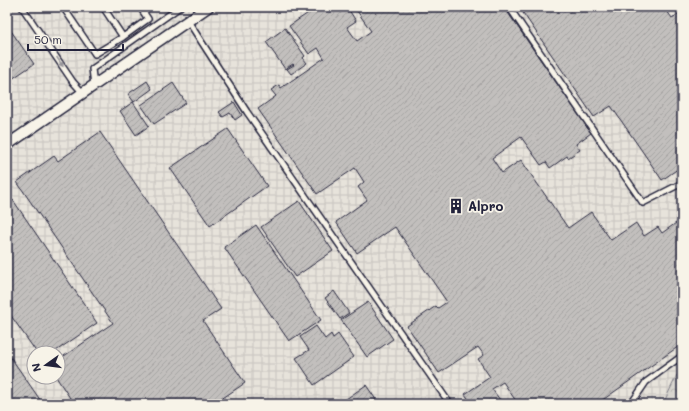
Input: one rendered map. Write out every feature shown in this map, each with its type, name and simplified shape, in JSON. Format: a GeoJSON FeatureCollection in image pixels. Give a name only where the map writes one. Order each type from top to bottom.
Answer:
{"type":"FeatureCollection","features":[{"type":"Feature","properties":{"kind":"street"},"geometry":{"type":"LineString","coordinates":[[7,145],[208,7]]}},
{"type":"Feature","properties":{"kind":"lane"},"geometry":{"type":"LineString","coordinates":[[22,7],[73,82],[83,93]]}},
{"type":"Feature","properties":{"kind":"lane"},"geometry":{"type":"LineString","coordinates":[[63,7],[95,54],[123,37],[148,19],[140,7]]}},
{"type":"Feature","properties":{"kind":"lane"},"geometry":{"type":"LineString","coordinates":[[102,7],[123,37]]}},
{"type":"Feature","properties":{"kind":"lane"},"geometry":{"type":"LineString","coordinates":[[94,85],[92,69],[180,7]]}},
{"type":"Feature","properties":{"kind":"lane"},"geometry":{"type":"LineString","coordinates":[[509,7],[643,203],[682,183]]}},
{"type":"Feature","properties":{"kind":"lane"},"geometry":{"type":"LineString","coordinates":[[188,21],[247,112],[450,404]]}},
{"type":"Feature","properties":{"kind":"lane"},"geometry":{"type":"LineString","coordinates":[[631,404],[646,382],[682,356]]}},
{"type":"Feature","properties":{"kind":"shaded area"},"geometry":{"type":"Polygon","coordinates":[[[7,7],[682,7],[682,371],[677,375],[663,404],[7,404],[7,7]]]}},
{"type":"Feature","properties":{"kind":"green space"},"geometry":{"type":"Polygon","coordinates":[[[682,371],[682,404],[663,404],[677,375],[682,371]]]}},
{"type":"Feature","properties":{"kind":"building","name":"Alpro"},"geometry":{"type":"Polygon","coordinates":[[[317,7],[347,7],[356,21],[347,27],[357,41],[371,31],[357,11],[362,7],[504,7],[591,133],[576,144],[580,150],[568,158],[567,156],[550,168],[546,162],[541,165],[521,137],[492,158],[502,173],[521,160],[568,228],[591,212],[611,240],[636,223],[644,236],[658,227],[662,233],[676,223],[682,226],[682,344],[597,404],[518,404],[503,382],[492,389],[503,404],[482,404],[478,399],[471,403],[465,394],[490,377],[478,359],[484,355],[478,347],[439,373],[407,326],[436,306],[438,308],[447,302],[395,227],[357,253],[336,222],[367,200],[358,187],[364,182],[355,168],[317,194],[258,109],[276,96],[271,90],[279,85],[281,88],[324,58],[318,48],[309,54],[289,26],[317,7]]]}},
{"type":"Feature","properties":{"kind":"building"},"geometry":{"type":"Polygon","coordinates":[[[519,7],[664,7],[672,18],[682,12],[682,166],[662,180],[611,106],[594,117],[519,7]]]}},
{"type":"Feature","properties":{"kind":"building"},"geometry":{"type":"Polygon","coordinates":[[[7,25],[34,64],[9,81],[7,78],[7,25]]]}},
{"type":"Feature","properties":{"kind":"building"},"geometry":{"type":"Polygon","coordinates":[[[285,28],[305,56],[303,58],[307,63],[291,74],[287,69],[294,65],[293,64],[285,69],[266,42],[285,28]]]}},
{"type":"Feature","properties":{"kind":"building"},"geometry":{"type":"Polygon","coordinates":[[[147,81],[152,89],[134,102],[128,94],[147,81]]]}},
{"type":"Feature","properties":{"kind":"building"},"geometry":{"type":"Polygon","coordinates":[[[173,83],[186,103],[154,124],[141,105],[173,83]]]}},
{"type":"Feature","properties":{"kind":"building"},"geometry":{"type":"Polygon","coordinates":[[[133,102],[149,126],[136,135],[120,111],[133,102]]]}},
{"type":"Feature","properties":{"kind":"building"},"geometry":{"type":"Polygon","coordinates":[[[234,102],[242,115],[235,120],[230,113],[223,117],[219,112],[234,102]]]}},
{"type":"Feature","properties":{"kind":"building"},"geometry":{"type":"Polygon","coordinates":[[[228,129],[267,186],[210,226],[170,168],[228,129]]]}},
{"type":"Feature","properties":{"kind":"building"},"geometry":{"type":"Polygon","coordinates":[[[100,132],[221,309],[203,321],[245,383],[214,404],[74,404],[61,385],[66,385],[66,355],[113,323],[17,182],[54,156],[58,161],[100,132]]]}},
{"type":"Feature","properties":{"kind":"building"},"geometry":{"type":"Polygon","coordinates":[[[13,200],[97,323],[65,345],[31,345],[7,310],[7,205],[13,200]]]}},
{"type":"Feature","properties":{"kind":"building"},"geometry":{"type":"Polygon","coordinates":[[[299,201],[333,251],[295,277],[261,227],[299,201]]]}},
{"type":"Feature","properties":{"kind":"building"},"geometry":{"type":"Polygon","coordinates":[[[256,225],[321,320],[289,341],[224,247],[256,225]]]}},
{"type":"Feature","properties":{"kind":"building"},"geometry":{"type":"Polygon","coordinates":[[[334,291],[349,313],[340,319],[325,298],[334,291]]]}},
{"type":"Feature","properties":{"kind":"building"},"geometry":{"type":"Polygon","coordinates":[[[368,302],[393,339],[367,357],[341,320],[368,302]]]}},
{"type":"Feature","properties":{"kind":"building"},"geometry":{"type":"Polygon","coordinates":[[[316,326],[325,339],[331,334],[333,338],[338,334],[354,357],[314,385],[296,358],[309,350],[300,337],[316,326]]]}},
{"type":"Feature","properties":{"kind":"building"},"geometry":{"type":"Polygon","coordinates":[[[7,352],[26,379],[26,385],[30,385],[43,404],[7,404],[7,352]]]}},
{"type":"Feature","properties":{"kind":"building"},"geometry":{"type":"Polygon","coordinates":[[[366,385],[379,404],[339,404],[366,385]]]}},
{"type":"Feature","properties":{"kind":"place","name":"Alpro"},"geometry":{"type":"Point","coordinates":[456,206]}}]}
